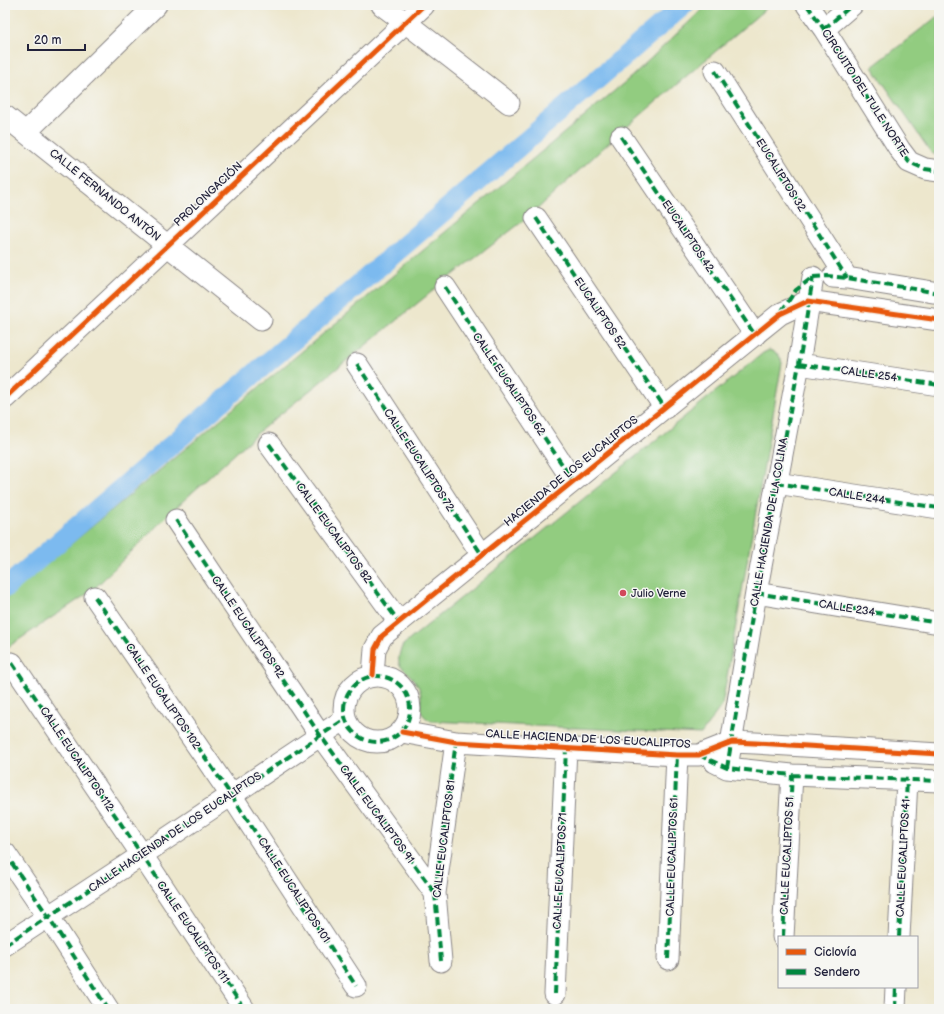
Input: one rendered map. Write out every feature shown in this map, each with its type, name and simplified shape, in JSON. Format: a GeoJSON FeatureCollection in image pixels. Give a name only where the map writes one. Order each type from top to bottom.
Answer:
{"type":"FeatureCollection","features":[{"type":"Feature","properties":{"kind":"street"},"geometry":{"type":"LineString","coordinates":[[26,132],[156,5]]}},
{"type":"Feature","properties":{"kind":"street"},"geometry":{"type":"LineString","coordinates":[[382,5],[406,22],[509,103]]}},
{"type":"Feature","properties":{"kind":"street","name":"PROLONGACIÓN"},"geometry":{"type":"LineString","coordinates":[[5,398],[424,5]]}},
{"type":"Feature","properties":{"kind":"street","name":"CIRCUITO DEL TULE NORTE"},"geometry":{"type":"LineString","coordinates":[[807,5],[909,162],[925,169],[939,171]]}},
{"type":"Feature","properties":{"kind":"street"},"geometry":{"type":"LineString","coordinates":[[824,29],[852,5]]}},
{"type":"Feature","properties":{"kind":"street","name":"EUCALIPTOS 32"},"geometry":{"type":"LineString","coordinates":[[715,71],[847,278]]}},
{"type":"Feature","properties":{"kind":"street","name":"CALLE FERNANDO ANTÓN"},"geometry":{"type":"LineString","coordinates":[[5,116],[261,320]]}},
{"type":"Feature","properties":{"kind":"street","name":"EUCALIPTOS 42"},"geometry":{"type":"LineString","coordinates":[[621,137],[755,335]]}},
{"type":"Feature","properties":{"kind":"street","name":"EUCALIPTOS 52"},"geometry":{"type":"LineString","coordinates":[[536,218],[665,408]]}},
{"type":"Feature","properties":{"kind":"street"},"geometry":{"type":"LineString","coordinates":[[813,277],[827,276],[847,278],[939,293]]}},
{"type":"Feature","properties":{"kind":"street","name":"HACIENDA DE LOS EUCALIPTOS"},"geometry":{"type":"LineString","coordinates":[[372,676],[375,649],[382,636],[755,335],[780,314],[796,290],[813,277]]}},
{"type":"Feature","properties":{"kind":"street","name":"CALLE HACIENDA DE LA COLINA"},"geometry":{"type":"LineString","coordinates":[[727,768],[756,593],[799,364],[813,277]]}},
{"type":"Feature","properties":{"kind":"street","name":"CALLE EUCALIPTOS 62"},"geometry":{"type":"LineString","coordinates":[[445,287],[573,481]]}},
{"type":"Feature","properties":{"kind":"street"},"geometry":{"type":"LineString","coordinates":[[808,302],[939,320]]}},
{"type":"Feature","properties":{"kind":"street","name":"HACIENDA DE LOS EUCALIPTOS"},"geometry":{"type":"LineString","coordinates":[[780,314],[808,302]]}},
{"type":"Feature","properties":{"kind":"street","name":"CALLE EUCALIPTOS 72"},"geometry":{"type":"LineString","coordinates":[[357,364],[482,555]]}},
{"type":"Feature","properties":{"kind":"street","name":"CALLE 254"},"geometry":{"type":"LineString","coordinates":[[799,364],[939,385]]}},
{"type":"Feature","properties":{"kind":"street","name":"CALLE EUCALIPTOS 82"},"geometry":{"type":"LineString","coordinates":[[269,444],[399,622]]}},
{"type":"Feature","properties":{"kind":"street","name":"CALLE 244"},"geometry":{"type":"LineString","coordinates":[[776,483],[939,508]]}},
{"type":"Feature","properties":{"kind":"street","name":"CALLE EUCALIPTOS 92"},"geometry":{"type":"LineString","coordinates":[[176,520],[320,735]]}},
{"type":"Feature","properties":{"kind":"street","name":"CALLE 234"},"geometry":{"type":"LineString","coordinates":[[756,593],[939,623]]}},
{"type":"Feature","properties":{"kind":"street","name":"CALLE EUCALIPTOS 102"},"geometry":{"type":"LineString","coordinates":[[96,596],[231,795]]}},
{"type":"Feature","properties":{"kind":"street","name":"CALLE EUCALIPTOS 112"},"geometry":{"type":"LineString","coordinates":[[12,663],[142,855]]}},
{"type":"Feature","properties":{"kind":"street"},"geometry":{"type":"LineString","coordinates":[[372,676],[386,676],[398,683],[407,694],[411,707],[409,720],[402,732],[390,740],[377,742],[363,739],[352,731],[345,719],[344,704],[349,691],[359,681],[372,676]]}},
{"type":"Feature","properties":{"kind":"street","name":"CALLE HACIENDA DE LOS EUCALIPTOS"},"geometry":{"type":"LineString","coordinates":[[5,945],[345,719]]}},
{"type":"Feature","properties":{"kind":"street","name":"CALLE HACIENDA DE LOS EUCALIPTOS"},"geometry":{"type":"LineString","coordinates":[[402,732],[456,742],[677,755],[699,755],[732,742],[939,754]]}},
{"type":"Feature","properties":{"kind":"street","name":"CALLE EUCALIPTOS 91"},"geometry":{"type":"LineString","coordinates":[[320,735],[435,893]]}},
{"type":"Feature","properties":{"kind":"street","name":"CALLE EUCALIPTOS 81"},"geometry":{"type":"LineString","coordinates":[[441,961],[435,893],[456,742]]}},
{"type":"Feature","properties":{"kind":"street","name":"CALLE EUCALIPTOS 71"},"geometry":{"type":"LineString","coordinates":[[555,994],[566,748]]}},
{"type":"Feature","properties":{"kind":"street","name":"CALLE EUCALIPTOS 61"},"geometry":{"type":"LineString","coordinates":[[668,959],[677,755]]}},
{"type":"Feature","properties":{"kind":"street","name":"CALLE HACIENDA DE LOS EUCALIPTOS"},"geometry":{"type":"LineString","coordinates":[[699,755],[727,768],[792,775],[939,781]]}},
{"type":"Feature","properties":{"kind":"street","name":"CALLE EUCALIPTOS 51"},"geometry":{"type":"LineString","coordinates":[[783,936],[792,775]]}},
{"type":"Feature","properties":{"kind":"street","name":"CALLE EUCALIPTOS 41"},"geometry":{"type":"LineString","coordinates":[[899,936],[907,780]]}},
{"type":"Feature","properties":{"kind":"street","name":"CALLE EUCALIPTOS 101"},"geometry":{"type":"LineString","coordinates":[[231,795],[356,986]]}},
{"type":"Feature","properties":{"kind":"street"},"geometry":{"type":"LineString","coordinates":[[5,853],[108,1009]]}},
{"type":"Feature","properties":{"kind":"street","name":"CALLE EUCALIPTOS 111"},"geometry":{"type":"LineString","coordinates":[[142,855],[244,1009]]}},
{"type":"Feature","properties":{"kind":"street"},"geometry":{"type":"LineString","coordinates":[[895,1009],[896,988]]}},
{"type":"Feature","properties":{"kind":"green space"},"geometry":{"type":"Polygon","coordinates":[[[707,5],[770,5],[615,137],[531,215],[440,285],[261,430],[172,511],[93,590],[5,649],[5,599],[631,77],[707,5]]]}},
{"type":"Feature","properties":{"kind":"green space"},"geometry":{"type":"Polygon","coordinates":[[[939,15],[939,154],[932,154],[872,67],[939,15]]]}},
{"type":"Feature","properties":{"kind":"green space"},"geometry":{"type":"Polygon","coordinates":[[[769,350],[778,354],[782,363],[722,705],[701,734],[431,721],[426,718],[421,711],[421,696],[419,688],[416,682],[400,666],[399,663],[399,655],[403,645],[763,353],[769,350]]]}},
{"type":"Feature","properties":{"kind":"waterway"},"geometry":{"type":"LineString","coordinates":[[5,588],[684,5]]}},
{"type":"Feature","properties":{"kind":"marked path"},"geometry":{"type":"LineString","coordinates":[[807,5],[909,162],[925,169],[939,171]]}},
{"type":"Feature","properties":{"kind":"marked path"},"geometry":{"type":"LineString","coordinates":[[824,29],[852,5]]}},
{"type":"Feature","properties":{"kind":"marked path"},"geometry":{"type":"LineString","coordinates":[[715,71],[847,278]]}},
{"type":"Feature","properties":{"kind":"marked path"},"geometry":{"type":"LineString","coordinates":[[621,137],[755,335]]}},
{"type":"Feature","properties":{"kind":"marked path"},"geometry":{"type":"LineString","coordinates":[[536,218],[665,408]]}},
{"type":"Feature","properties":{"kind":"marked path"},"geometry":{"type":"LineString","coordinates":[[813,277],[827,276],[847,278],[939,293]]}},
{"type":"Feature","properties":{"kind":"marked path"},"geometry":{"type":"LineString","coordinates":[[781,312],[796,290],[813,277]]}},
{"type":"Feature","properties":{"kind":"marked path"},"geometry":{"type":"LineString","coordinates":[[727,768],[756,593],[799,364],[813,277]]}},
{"type":"Feature","properties":{"kind":"marked path"},"geometry":{"type":"LineString","coordinates":[[445,287],[573,481]]}},
{"type":"Feature","properties":{"kind":"marked path"},"geometry":{"type":"LineString","coordinates":[[357,364],[482,555]]}},
{"type":"Feature","properties":{"kind":"marked path"},"geometry":{"type":"LineString","coordinates":[[799,364],[939,385]]}},
{"type":"Feature","properties":{"kind":"marked path"},"geometry":{"type":"LineString","coordinates":[[269,444],[399,622]]}},
{"type":"Feature","properties":{"kind":"marked path"},"geometry":{"type":"LineString","coordinates":[[776,483],[939,508]]}},
{"type":"Feature","properties":{"kind":"marked path"},"geometry":{"type":"LineString","coordinates":[[176,520],[320,735],[435,893]]}},
{"type":"Feature","properties":{"kind":"marked path"},"geometry":{"type":"LineString","coordinates":[[756,593],[939,623]]}},
{"type":"Feature","properties":{"kind":"marked path"},"geometry":{"type":"LineString","coordinates":[[95,597],[231,795],[356,986]]}},
{"type":"Feature","properties":{"kind":"marked path"},"geometry":{"type":"LineString","coordinates":[[12,663],[244,1009]]}},
{"type":"Feature","properties":{"kind":"marked path"},"geometry":{"type":"LineString","coordinates":[[377,676],[390,678],[405,691],[408,696],[410,709],[408,722],[395,737],[390,740],[377,742],[364,740],[349,727],[346,722],[344,709],[346,696],[359,681],[364,678],[377,676]]}},
{"type":"Feature","properties":{"kind":"marked path"},"geometry":{"type":"LineString","coordinates":[[5,945],[345,719]]}},
{"type":"Feature","properties":{"kind":"marked path"},"geometry":{"type":"LineString","coordinates":[[441,961],[435,893],[456,742]]}},
{"type":"Feature","properties":{"kind":"marked path"},"geometry":{"type":"LineString","coordinates":[[555,994],[566,748]]}},
{"type":"Feature","properties":{"kind":"marked path"},"geometry":{"type":"LineString","coordinates":[[668,959],[677,755]]}},
{"type":"Feature","properties":{"kind":"marked path"},"geometry":{"type":"LineString","coordinates":[[699,755],[727,768],[792,775],[939,781]]}},
{"type":"Feature","properties":{"kind":"marked path"},"geometry":{"type":"LineString","coordinates":[[783,936],[792,775]]}},
{"type":"Feature","properties":{"kind":"marked path"},"geometry":{"type":"LineString","coordinates":[[899,936],[907,780]]}},
{"type":"Feature","properties":{"kind":"marked path"},"geometry":{"type":"LineString","coordinates":[[5,853],[108,1009]]}},
{"type":"Feature","properties":{"kind":"marked path"},"geometry":{"type":"LineString","coordinates":[[895,1009],[896,988]]}},
{"type":"Feature","properties":{"kind":"cycle path"},"geometry":{"type":"LineString","coordinates":[[5,398],[424,5]]}},
{"type":"Feature","properties":{"kind":"cycle path"},"geometry":{"type":"LineString","coordinates":[[373,675],[375,649],[382,636],[780,314],[808,301],[939,320]]}},
{"type":"Feature","properties":{"kind":"cycle path"},"geometry":{"type":"LineString","coordinates":[[402,732],[456,742],[677,755],[699,755],[732,742],[939,754]]}},
{"type":"Feature","properties":{"kind":"place","name":"Julio Verne"},"geometry":{"type":"Point","coordinates":[623,593]}}]}
